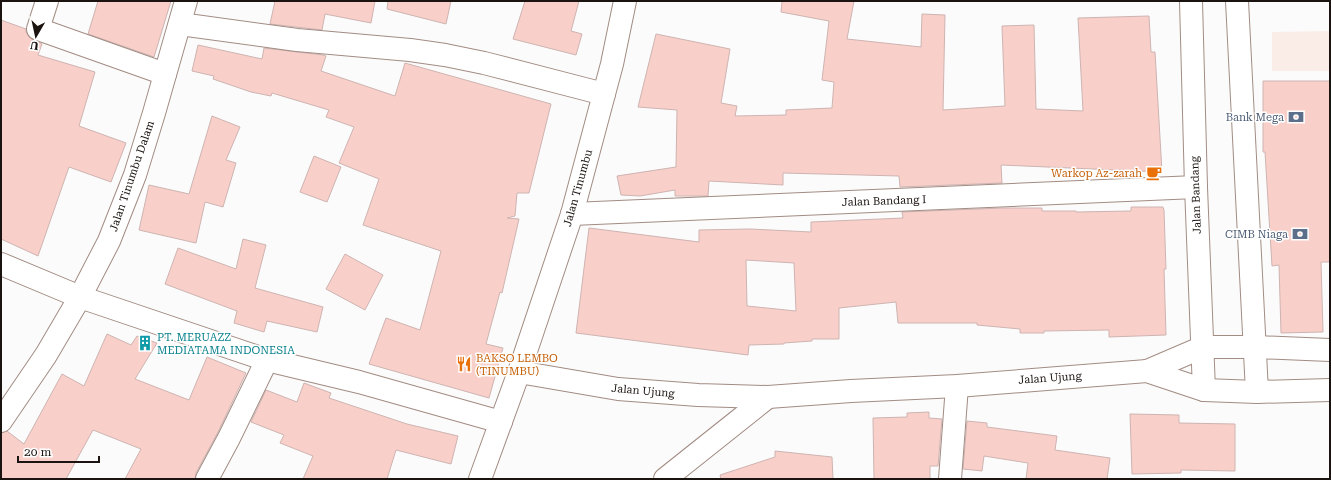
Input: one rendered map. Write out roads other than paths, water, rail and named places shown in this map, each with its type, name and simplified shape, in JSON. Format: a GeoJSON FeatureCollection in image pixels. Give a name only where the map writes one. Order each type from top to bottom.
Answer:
{"type":"FeatureCollection","features":[{"type":"Feature","properties":{"kind":"street"},"geometry":{"type":"LineString","coordinates":[[47,1],[38,29],[165,74]]}},
{"type":"Feature","properties":{"kind":"street","name":"Jalan Tinumbu Dalam"},"geometry":{"type":"LineString","coordinates":[[1,421],[46,355],[80,297],[109,240],[135,175],[186,1]]}},
{"type":"Feature","properties":{"kind":"street","name":"Jalan Tinumbu"},"geometry":{"type":"LineString","coordinates":[[480,479],[519,372],[572,214],[612,64],[625,1]]}},
{"type":"Feature","properties":{"kind":"street","name":"Jalan Bandang"},"geometry":{"type":"LineString","coordinates":[[1191,1],[1196,187],[1204,390]]}},
{"type":"Feature","properties":{"kind":"street"},"geometry":{"type":"LineString","coordinates":[[1237,1],[1256,347],[1257,392]]}},
{"type":"Feature","properties":{"kind":"street"},"geometry":{"type":"LineString","coordinates":[[180,24],[297,40],[410,50],[445,55],[604,94]]}},
{"type":"Feature","properties":{"kind":"street","name":"Jalan Bandang I"},"geometry":{"type":"LineString","coordinates":[[572,214],[1196,187]]}},
{"type":"Feature","properties":{"kind":"street"},"geometry":{"type":"LineString","coordinates":[[1,264],[80,297],[267,360],[359,382],[501,422]]}},
{"type":"Feature","properties":{"kind":"street"},"geometry":{"type":"LineString","coordinates":[[1147,371],[1202,347],[1256,347],[1330,350]]}},
{"type":"Feature","properties":{"kind":"street"},"geometry":{"type":"LineString","coordinates":[[207,479],[267,360]]}},
{"type":"Feature","properties":{"kind":"street","name":"Jalan Ujung"},"geometry":{"type":"LineString","coordinates":[[519,372],[618,389],[698,395],[768,397],[957,386],[1147,371],[1204,390],[1257,392],[1330,390]]}},
{"type":"Feature","properties":{"kind":"street"},"geometry":{"type":"LineString","coordinates":[[950,479],[957,386]]}},
{"type":"Feature","properties":{"kind":"street"},"geometry":{"type":"LineString","coordinates":[[665,479],[768,397]]}},
{"type":"Feature","properties":{"kind":"place","name":"Bank Mega"},"geometry":{"type":"Point","coordinates":[1296,117]}},
{"type":"Feature","properties":{"kind":"place","name":"Warkop Az-zarah"},"geometry":{"type":"Point","coordinates":[1154,173]}},
{"type":"Feature","properties":{"kind":"place","name":"CIMB Niaga"},"geometry":{"type":"Point","coordinates":[1300,234]}},
{"type":"Feature","properties":{"kind":"place","name":"PT. MERUAZZ MEDIATAMA INDONESIA"},"geometry":{"type":"Point","coordinates":[145,343]}},
{"type":"Feature","properties":{"kind":"place","name":"BAKSO LEMBO (TINUMBU)"},"geometry":{"type":"Point","coordinates":[464,364]}}]}
